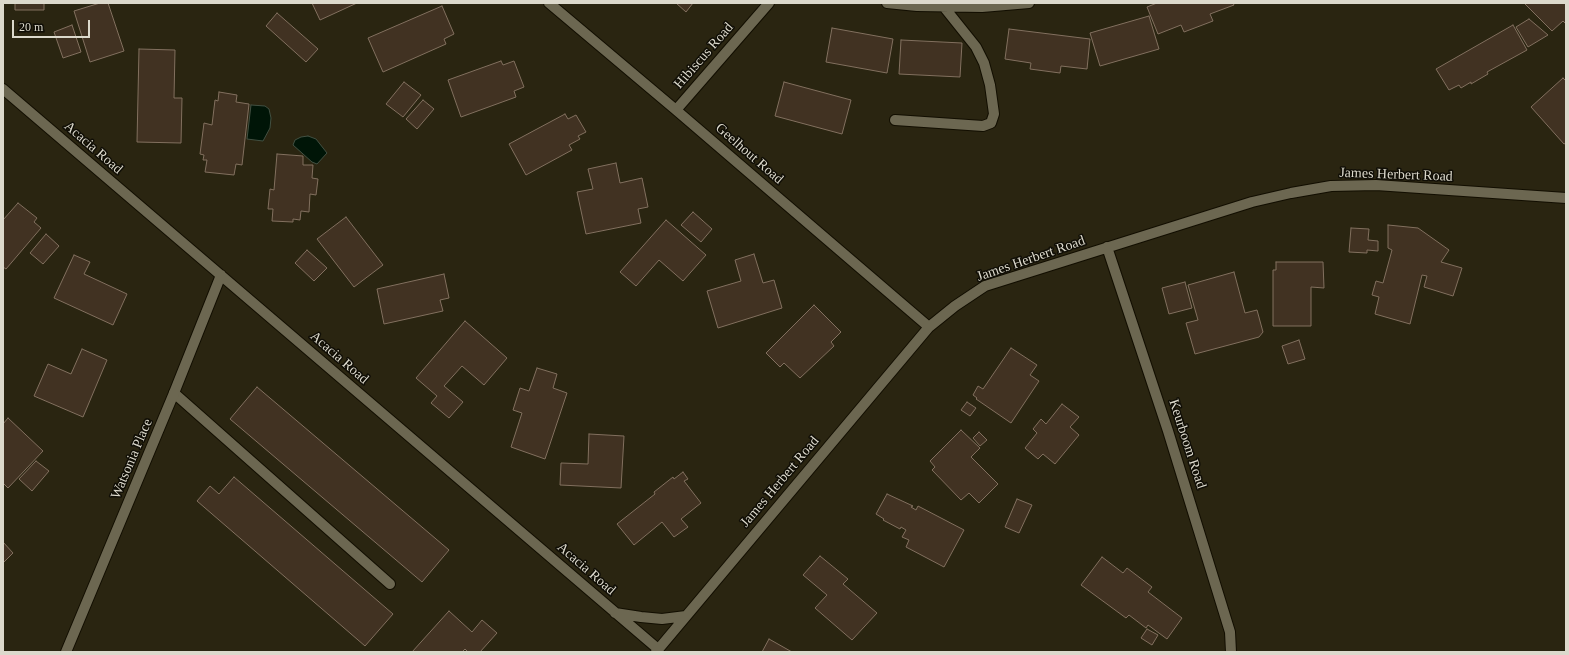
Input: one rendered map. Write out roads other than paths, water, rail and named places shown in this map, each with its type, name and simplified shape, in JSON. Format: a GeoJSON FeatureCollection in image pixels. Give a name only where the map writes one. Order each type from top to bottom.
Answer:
{"type":"FeatureCollection","features":[{"type":"Feature","properties":{"kind":"street","name":"Geelhout Road"},"geometry":{"type":"LineString","coordinates":[[549,3],[929,327]]}},
{"type":"Feature","properties":{"kind":"street","name":"Hibiscus Road"},"geometry":{"type":"LineString","coordinates":[[676,110],[769,3]]}},
{"type":"Feature","properties":{"kind":"street"},"geometry":{"type":"LineString","coordinates":[[887,3],[944,7],[982,7],[1029,3]]}},
{"type":"Feature","properties":{"kind":"street"},"geometry":{"type":"LineString","coordinates":[[895,120],[983,126],[991,123],[994,114],[990,85],[984,63],[976,47],[944,7]]}},
{"type":"Feature","properties":{"kind":"street","name":"Acacia Road"},"geometry":{"type":"LineString","coordinates":[[3,89],[615,613],[657,651]]}},
{"type":"Feature","properties":{"kind":"street","name":"James Herbert Road"},"geometry":{"type":"LineString","coordinates":[[657,651],[929,327],[955,306],[985,286],[1252,202],[1291,192],[1331,186],[1376,185],[1566,198]]}},
{"type":"Feature","properties":{"kind":"street","name":"Keurboom Road"},"geometry":{"type":"LineString","coordinates":[[1108,247],[1224,610],[1230,632],[1231,652]]}},
{"type":"Feature","properties":{"kind":"street","name":"Watsonia Place"},"geometry":{"type":"LineString","coordinates":[[66,652],[174,393],[221,275]]}},
{"type":"Feature","properties":{"kind":"street"},"geometry":{"type":"LineString","coordinates":[[174,393],[390,584]]}},
{"type":"Feature","properties":{"kind":"street"},"geometry":{"type":"LineString","coordinates":[[615,613],[641,618],[662,619],[686,616]]}}]}
